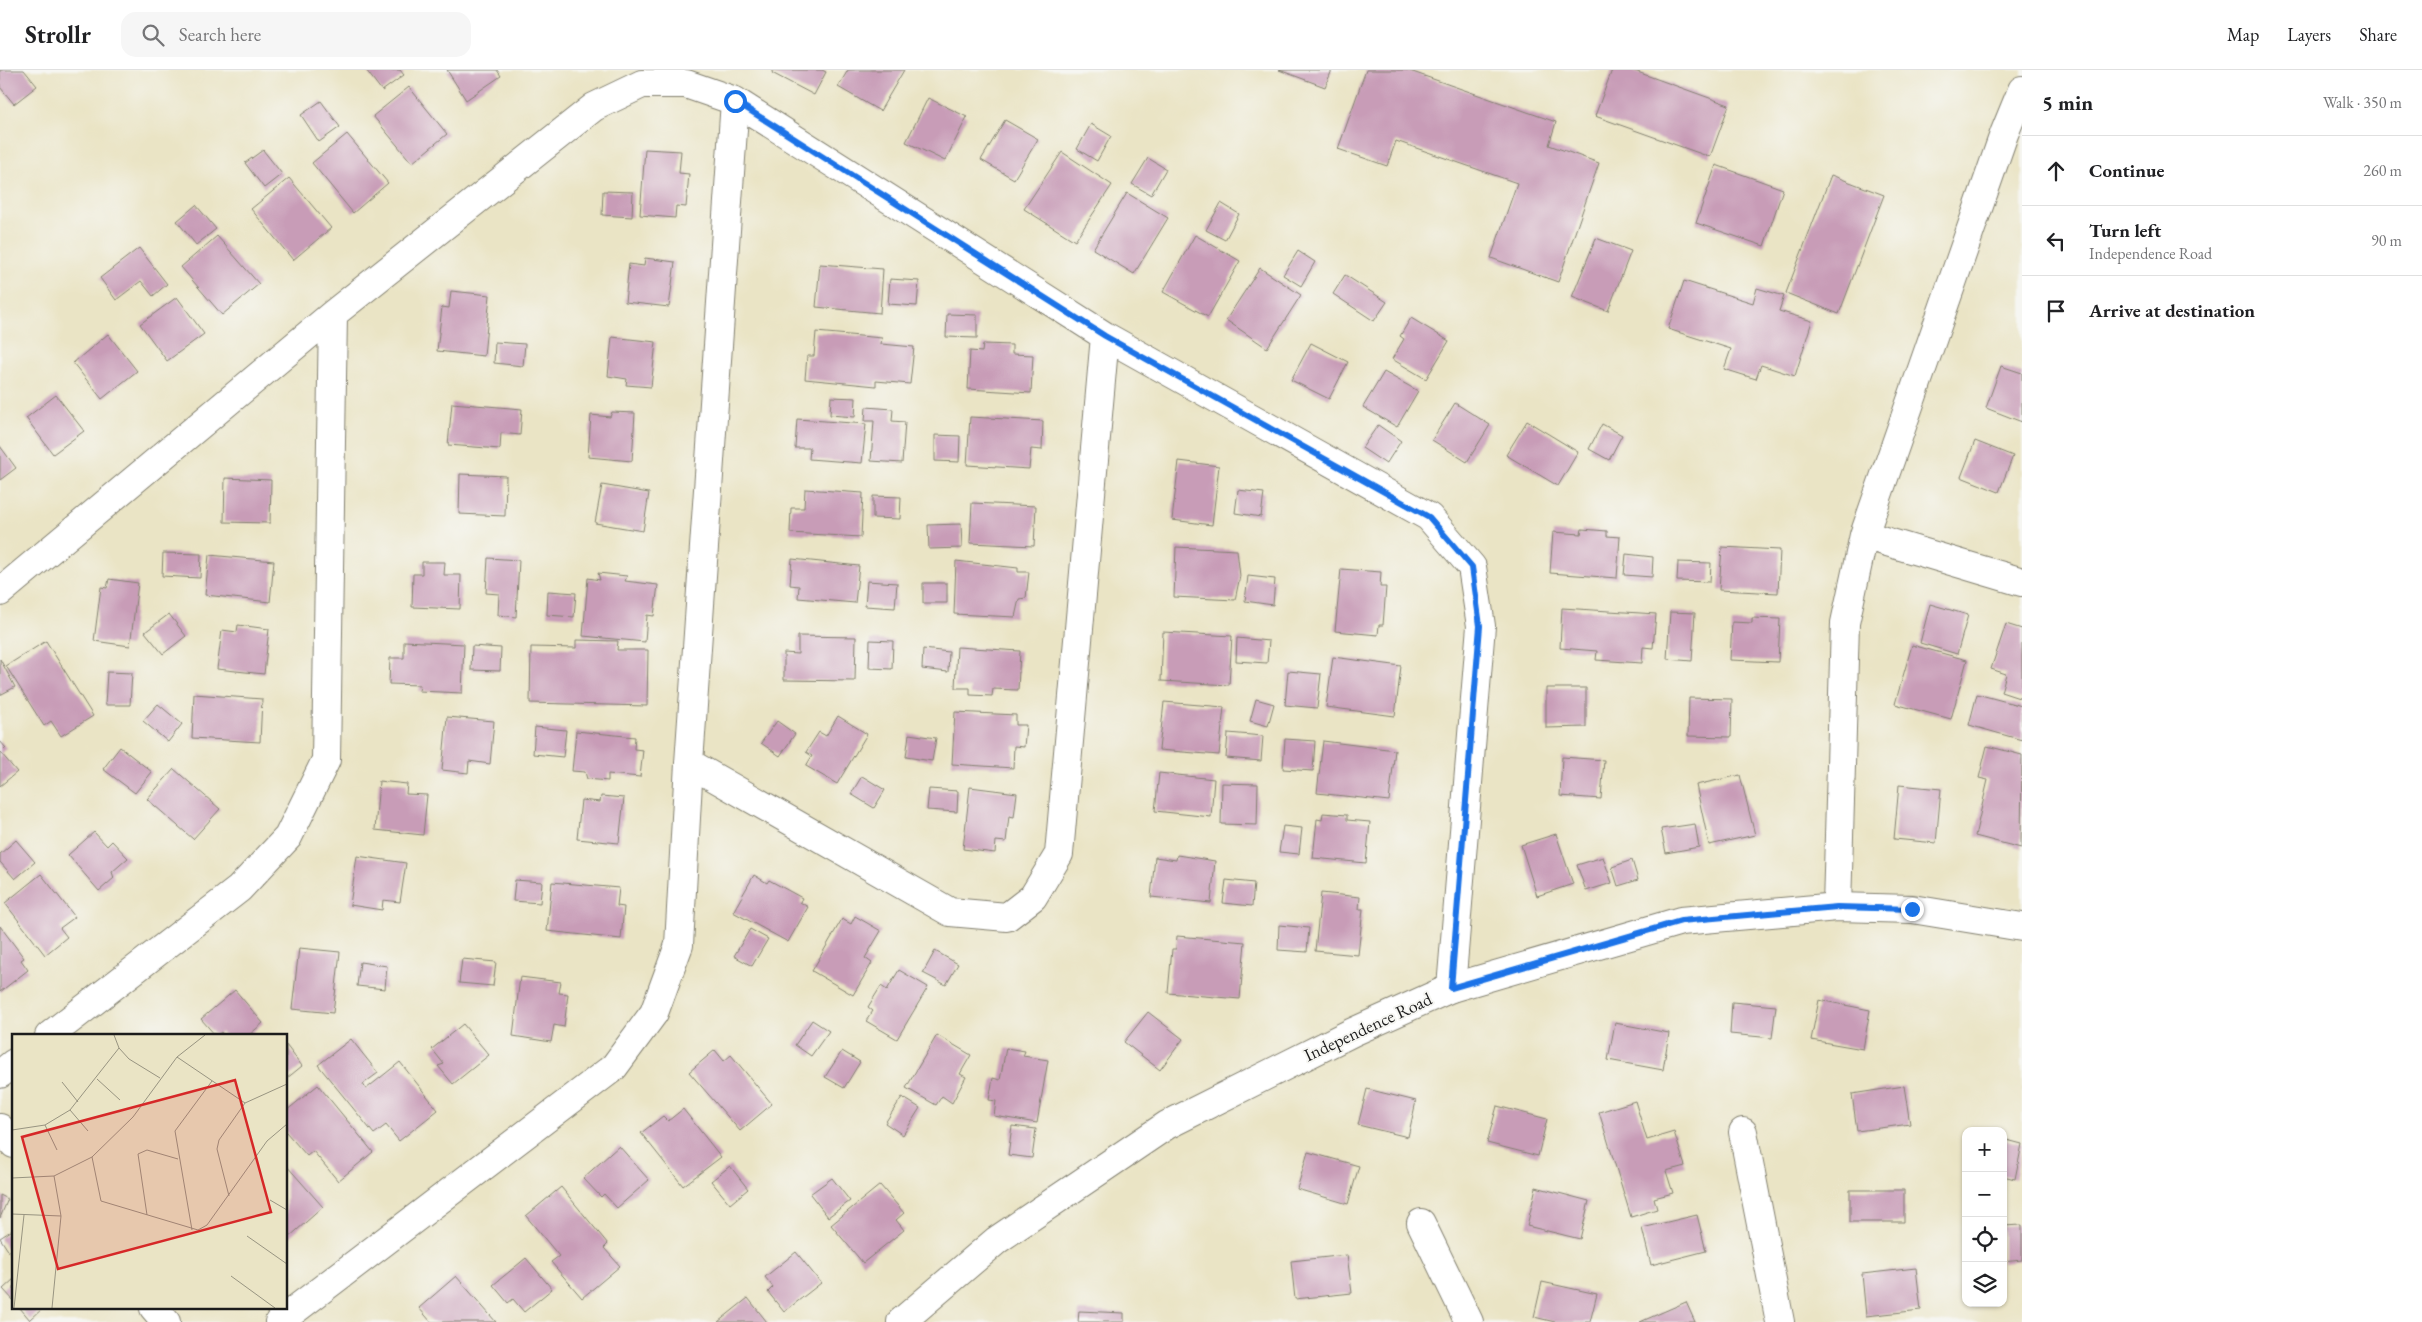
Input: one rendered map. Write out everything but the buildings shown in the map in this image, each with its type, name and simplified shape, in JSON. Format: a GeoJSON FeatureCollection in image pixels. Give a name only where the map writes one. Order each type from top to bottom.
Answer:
{"type":"FeatureCollection","features":[{"type":"Feature","properties":{"kind":"street"},"geometry":{"type":"LineString","coordinates":[[0,592],[333,314],[594,107],[642,84],[686,84],[735,101],[1105,336],[1429,517],[1472,567],[1480,626],[1451,988]]}},
{"type":"Feature","properties":{"kind":"street"},"geometry":{"type":"LineString","coordinates":[[1837,907],[1845,623],[1864,535],[2004,134],[2022,90]]}},
{"type":"Feature","properties":{"kind":"street"},"geometry":{"type":"LineString","coordinates":[[279,1322],[614,1067],[654,1013],[679,945],[688,763],[735,101]]}},
{"type":"Feature","properties":{"kind":"street"},"geometry":{"type":"LineString","coordinates":[[52,1034],[239,889],[288,838],[326,760],[333,314]]}},
{"type":"Feature","properties":{"kind":"street"},"geometry":{"type":"LineString","coordinates":[[688,763],[950,912],[1007,917],[1033,898],[1060,854],[1105,336]]}},
{"type":"Feature","properties":{"kind":"street"},"geometry":{"type":"LineString","coordinates":[[1864,535],[2022,582]]}},
{"type":"Feature","properties":{"kind":"street","name":"Independence Road"},"geometry":{"type":"LineString","coordinates":[[901,1322],[997,1240],[1166,1125],[1353,1032],[1451,988],[1681,921],[1837,907],[1912,909],[2022,927]]}},
{"type":"Feature","properties":{"kind":"street"},"geometry":{"type":"LineString","coordinates":[[0,1074],[12,1065]]}},
{"type":"Feature","properties":{"kind":"street"},"geometry":{"type":"LineString","coordinates":[[0,1128],[12,1142]]}},
{"type":"Feature","properties":{"kind":"street"},"geometry":{"type":"LineString","coordinates":[[1742,1132],[1780,1322]]}},
{"type":"Feature","properties":{"kind":"street"},"geometry":{"type":"LineString","coordinates":[[1421,1223],[1469,1322]]}},
{"type":"Feature","properties":{"kind":"street"},"geometry":{"type":"LineString","coordinates":[[156,1310],[166,1322]]}},
{"type":"Feature","properties":{"kind":"route"},"geometry":{"type":"LineString","coordinates":[[735,101],[1105,336],[1429,517],[1472,567],[1480,626],[1451,988],[1681,921],[1837,907],[1912,909]]}}]}
